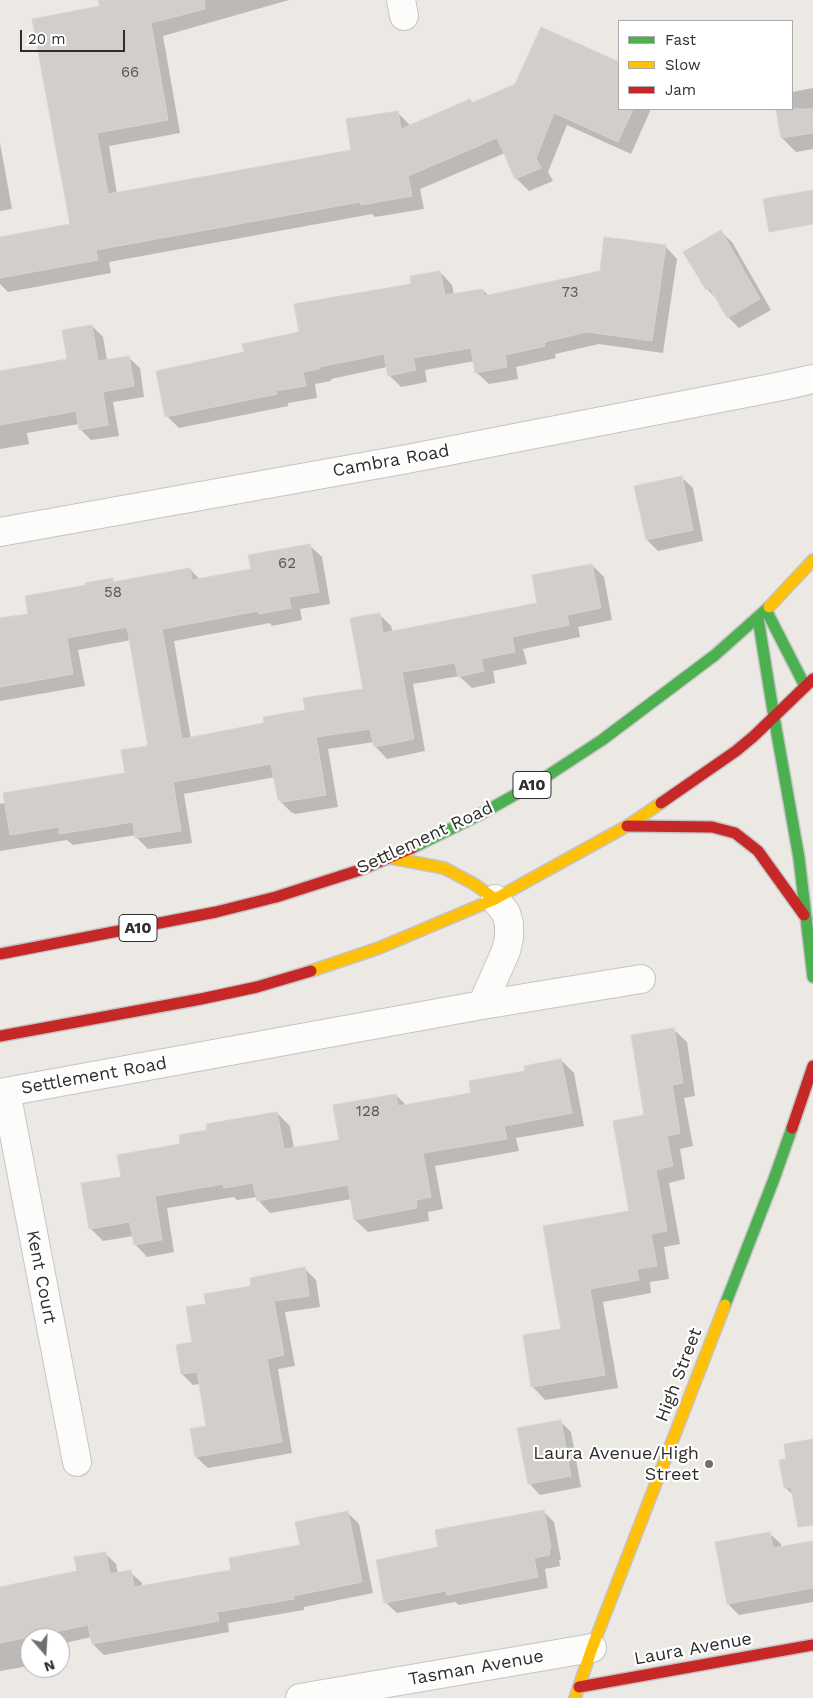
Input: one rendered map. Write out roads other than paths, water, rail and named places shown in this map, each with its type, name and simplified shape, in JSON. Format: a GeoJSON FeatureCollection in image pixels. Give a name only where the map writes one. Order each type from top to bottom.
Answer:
{"type":"FeatureCollection","features":[{"type":"Feature","properties":{"kind":"main road","name":"A10"},"geometry":{"type":"LineString","coordinates":[[762,614],[813,560]]}},
{"type":"Feature","properties":{"kind":"main road"},"geometry":{"type":"LineString","coordinates":[[0,1036],[165,1006],[257,986],[321,968],[379,948],[495,899],[627,826],[736,751],[809,686],[762,614]]}},
{"type":"Feature","properties":{"kind":"main road"},"geometry":{"type":"LineString","coordinates":[[762,614],[774,717],[799,858],[813,977]]}},
{"type":"Feature","properties":{"kind":"main road","name":"Settlement Road"},"geometry":{"type":"LineString","coordinates":[[0,954],[216,912],[276,897],[392,858],[481,814],[556,770],[602,740],[715,655],[762,614]]}},
{"type":"Feature","properties":{"kind":"main road"},"geometry":{"type":"LineString","coordinates":[[627,826],[712,827],[735,833],[758,851],[806,919]]}},
{"type":"Feature","properties":{"kind":"main road"},"geometry":{"type":"LineString","coordinates":[[392,858],[444,868],[469,881],[495,899]]}},
{"type":"Feature","properties":{"kind":"main road","name":"High Street"},"geometry":{"type":"LineString","coordinates":[[577,1693],[592,1648],[770,1189],[812,1069],[813,1052]]}},
{"type":"Feature","properties":{"kind":"main road","name":"High Street"},"geometry":{"type":"LineString","coordinates":[[795,1120],[813,1090]]}},
{"type":"Feature","properties":{"kind":"main road","name":"Laura Avenue"},"geometry":{"type":"LineString","coordinates":[[577,1693],[813,1645]]}},
{"type":"Feature","properties":{"kind":"street","name":"Cambra Road"},"geometry":{"type":"LineString","coordinates":[[0,532],[408,458],[782,386],[813,378]]}},
{"type":"Feature","properties":{"kind":"street","name":"Cambra Road"},"geometry":{"type":"LineString","coordinates":[[782,386],[813,392]]}},
{"type":"Feature","properties":{"kind":"street"},"geometry":{"type":"LineString","coordinates":[[482,1005],[510,938],[506,912],[495,899]]}},
{"type":"Feature","properties":{"kind":"street","name":"Settlement Road"},"geometry":{"type":"LineString","coordinates":[[3,1093],[482,1005],[641,979]]}},
{"type":"Feature","properties":{"kind":"street","name":"Kent Court"},"geometry":{"type":"LineString","coordinates":[[3,1093],[77,1462]]}},
{"type":"Feature","properties":{"kind":"street","name":"Tasman Avenue"},"geometry":{"type":"LineString","coordinates":[[300,1698],[592,1648]]}},
{"type":"Feature","properties":{"kind":"place","name":"Laura Avenue/High Street"},"geometry":{"type":"Point","coordinates":[709,1464]}}]}
